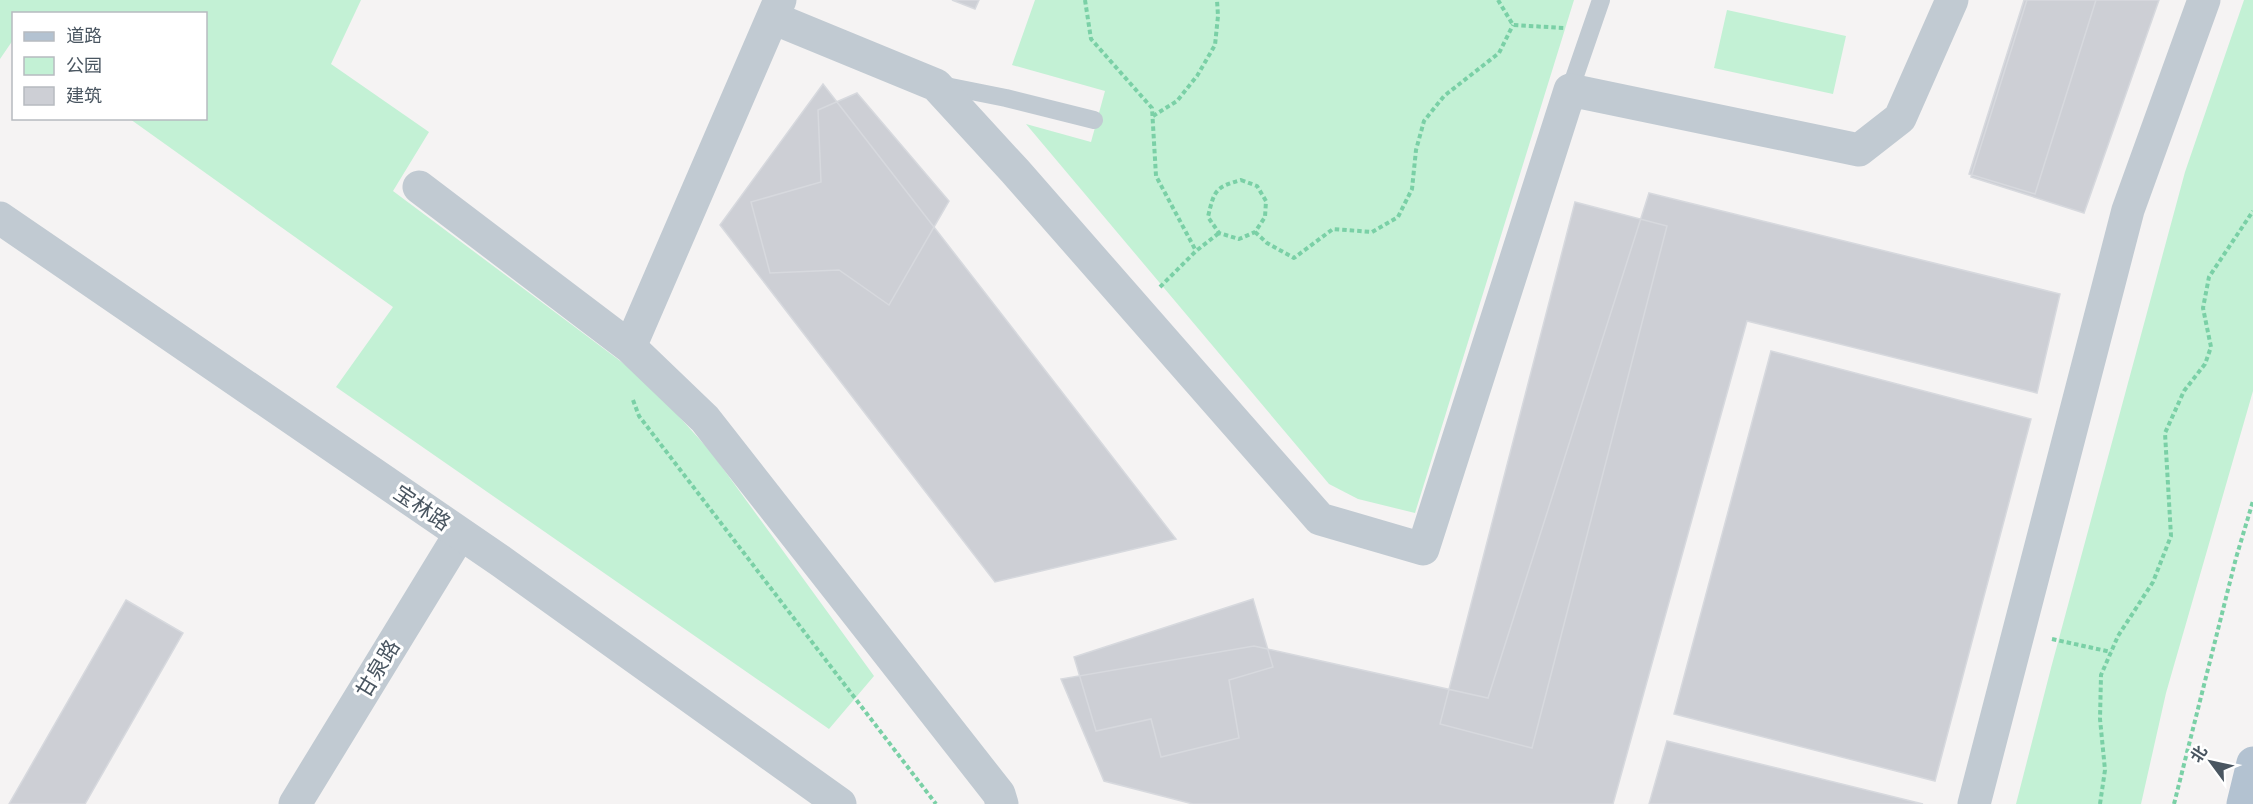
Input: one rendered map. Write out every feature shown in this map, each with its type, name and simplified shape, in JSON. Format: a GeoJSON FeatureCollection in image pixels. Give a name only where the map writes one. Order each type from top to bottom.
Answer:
{"type":"FeatureCollection","features":[{"type":"Feature","properties":{"kind":"main road"},"geometry":{"type":"LineString","coordinates":[[2243,804],[2253,763]]}},
{"type":"Feature","properties":{"kind":"street"},"geometry":{"type":"LineString","coordinates":[[630,348],[776,9],[936,85],[1015,171],[1320,519],[1423,549],[1570,90],[1859,150],[1900,118],[1952,0]]}},
{"type":"Feature","properties":{"kind":"street"},"geometry":{"type":"LineString","coordinates":[[1974,804],[2128,210],[2205,0]]}},
{"type":"Feature","properties":{"kind":"street"},"geometry":{"type":"LineString","coordinates":[[419,187],[630,348],[705,419],[999,794],[1002,804]]}},
{"type":"Feature","properties":{"kind":"street","name":"宝林路"},"geometry":{"type":"LineString","coordinates":[[0,218],[460,534],[840,804]]}},
{"type":"Feature","properties":{"kind":"street","name":"甘泉路"},"geometry":{"type":"LineString","coordinates":[[295,804],[460,534]]}},
{"type":"Feature","properties":{"kind":"lane"},"geometry":{"type":"LineString","coordinates":[[1570,90],[1601,0]]}},
{"type":"Feature","properties":{"kind":"lane"},"geometry":{"type":"LineString","coordinates":[[931,83],[1006,98],[1094,120]]}},
{"type":"Feature","properties":{"kind":"path"},"geometry":{"type":"LineString","coordinates":[[1085,0],[1091,39],[1152,108],[1156,176],[1196,250]]}},
{"type":"Feature","properties":{"kind":"path"},"geometry":{"type":"LineString","coordinates":[[1152,116],[1177,101],[1197,76],[1215,45],[1217,0]]}},
{"type":"Feature","properties":{"kind":"path"},"geometry":{"type":"LineString","coordinates":[[1498,0],[1513,25]]}},
{"type":"Feature","properties":{"kind":"path"},"geometry":{"type":"LineString","coordinates":[[1513,25],[1591,30]]}},
{"type":"Feature","properties":{"kind":"path"},"geometry":{"type":"LineString","coordinates":[[1255,232],[1267,243],[1294,258],[1333,229],[1372,232],[1398,217],[1412,189],[1416,150],[1424,121],[1444,96],[1498,53],[1513,25]]}},
{"type":"Feature","properties":{"kind":"path"},"geometry":{"type":"LineString","coordinates":[[1241,180],[1257,186],[1266,201],[1265,217],[1255,232],[1239,239],[1219,233],[1208,216],[1213,197],[1222,185],[1241,180]]}},
{"type":"Feature","properties":{"kind":"path"},"geometry":{"type":"LineString","coordinates":[[2100,804],[2105,770],[2100,719],[2102,675],[2118,636],[2153,582],[2171,536],[2165,433],[2184,391],[2205,364],[2211,347],[2203,308],[2209,277],[2253,212]]}},
{"type":"Feature","properties":{"kind":"path"},"geometry":{"type":"LineString","coordinates":[[1136,311],[1196,250],[1219,233]]}},
{"type":"Feature","properties":{"kind":"path"},"geometry":{"type":"LineString","coordinates":[[630,348],[628,385],[639,416],[936,804]]}},
{"type":"Feature","properties":{"kind":"path"},"geometry":{"type":"LineString","coordinates":[[2174,804],[2233,569],[2253,501]]}},
{"type":"Feature","properties":{"kind":"path"},"geometry":{"type":"LineString","coordinates":[[2019,631],[2111,652]]}},
{"type":"Feature","properties":{"kind":"green space"},"geometry":{"type":"Polygon","coordinates":[[[0,0],[361,0],[331,64],[429,132],[393,191],[647,381],[711,452],[874,676],[829,729],[336,387],[393,307],[131,120],[207,120],[207,12],[12,12],[12,41],[0,59],[0,0]]]}},
{"type":"Feature","properties":{"kind":"green space"},"geometry":{"type":"Polygon","coordinates":[[[1035,0],[1574,0],[1415,513],[1358,499],[1329,484],[1026,124],[1091,142],[1105,91],[1012,65],[1035,0]]]}},
{"type":"Feature","properties":{"kind":"green space"},"geometry":{"type":"Polygon","coordinates":[[[2244,0],[2253,0],[2253,391],[2166,693],[2141,804],[2016,804],[2185,172],[2244,0]]]}},
{"type":"Feature","properties":{"kind":"green space"},"geometry":{"type":"Polygon","coordinates":[[[1727,10],[1846,36],[1833,94],[1714,68],[1727,10]]]}},
{"type":"Feature","properties":{"kind":"building"},"geometry":{"type":"Polygon","coordinates":[[[952,0],[979,0],[975,9],[952,0]]]}},
{"type":"Feature","properties":{"kind":"building"},"geometry":{"type":"Polygon","coordinates":[[[2024,0],[2096,0],[2035,194],[1969,174],[2024,0]]]}},
{"type":"Feature","properties":{"kind":"building"},"geometry":{"type":"Polygon","coordinates":[[[2027,0],[2159,0],[2084,213],[1971,177],[2027,0]]]}},
{"type":"Feature","properties":{"kind":"building"},"geometry":{"type":"Polygon","coordinates":[[[823,84],[1176,539],[995,582],[720,225],[823,84]]]}},
{"type":"Feature","properties":{"kind":"building"},"geometry":{"type":"Polygon","coordinates":[[[857,93],[949,201],[889,305],[839,270],[770,273],[751,202],[821,182],[818,110],[857,93]]]}},
{"type":"Feature","properties":{"kind":"building"},"geometry":{"type":"Polygon","coordinates":[[[1649,193],[2060,294],[2037,393],[1747,321],[1613,804],[1193,804],[1104,781],[1061,679],[1254,646],[1488,698],[1649,193]]]}},
{"type":"Feature","properties":{"kind":"building"},"geometry":{"type":"Polygon","coordinates":[[[1575,202],[1667,226],[1532,748],[1440,724],[1575,202]]]}},
{"type":"Feature","properties":{"kind":"building"},"geometry":{"type":"Polygon","coordinates":[[[1771,351],[2031,419],[1935,781],[1674,714],[1771,351]]]}},
{"type":"Feature","properties":{"kind":"building"},"geometry":{"type":"Polygon","coordinates":[[[1253,599],[1273,667],[1229,680],[1239,738],[1161,757],[1151,719],[1096,731],[1074,657],[1253,599]]]}},
{"type":"Feature","properties":{"kind":"building"},"geometry":{"type":"Polygon","coordinates":[[[126,600],[183,633],[85,804],[9,804],[126,600]]]}},
{"type":"Feature","properties":{"kind":"building"},"geometry":{"type":"Polygon","coordinates":[[[1667,741],[1923,804],[1649,804],[1667,741]]]}}]}
